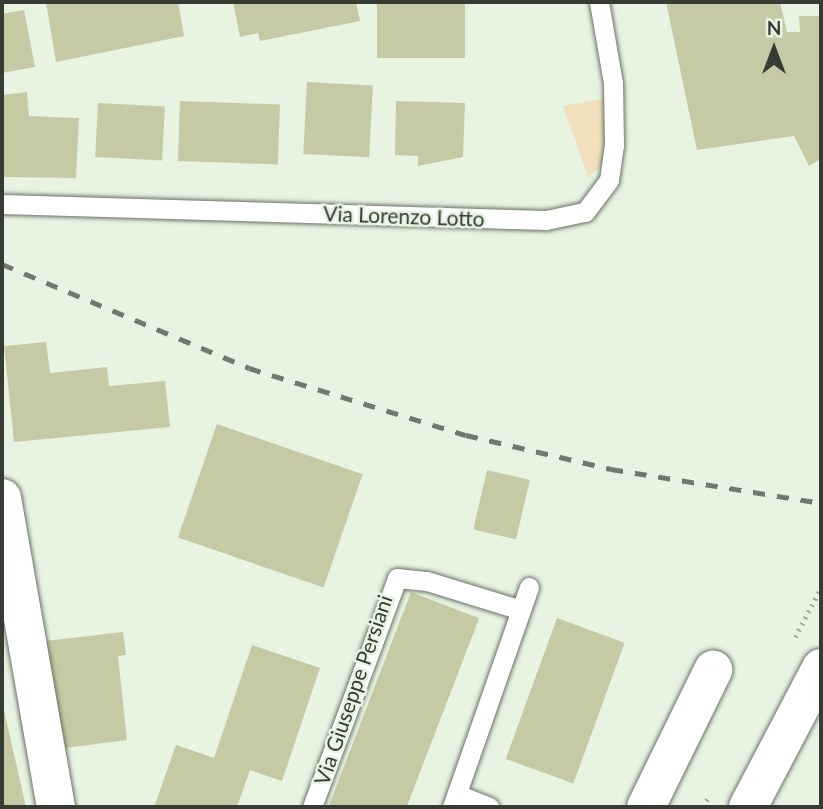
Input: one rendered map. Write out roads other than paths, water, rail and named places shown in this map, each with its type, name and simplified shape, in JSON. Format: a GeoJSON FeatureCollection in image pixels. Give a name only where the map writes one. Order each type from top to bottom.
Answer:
{"type":"FeatureCollection","features":[{"type":"Feature","properties":{"kind":"street"},"geometry":{"type":"LineString","coordinates":[[2,498],[56,807]]}},
{"type":"Feature","properties":{"kind":"street"},"geometry":{"type":"LineString","coordinates":[[748,807],[821,668]]}},
{"type":"Feature","properties":{"kind":"street"},"geometry":{"type":"LineString","coordinates":[[646,807],[713,670]]}},
{"type":"Feature","properties":{"kind":"lane","name":"Via Lorenzo Lotto"},"geometry":{"type":"LineString","coordinates":[[2,204],[547,220],[585,212],[609,180],[614,146],[613,83],[599,2]]}},
{"type":"Feature","properties":{"kind":"lane","name":"Via Giuseppe Persiani"},"geometry":{"type":"LineString","coordinates":[[312,807],[397,578],[427,580],[521,610]]}},
{"type":"Feature","properties":{"kind":"lane"},"geometry":{"type":"LineString","coordinates":[[489,807],[454,801],[529,587]]}},
{"type":"Feature","properties":{"kind":"railway"},"geometry":{"type":"LineString","coordinates":[[2,264],[249,368],[466,435],[611,469],[821,503]]}}]}
